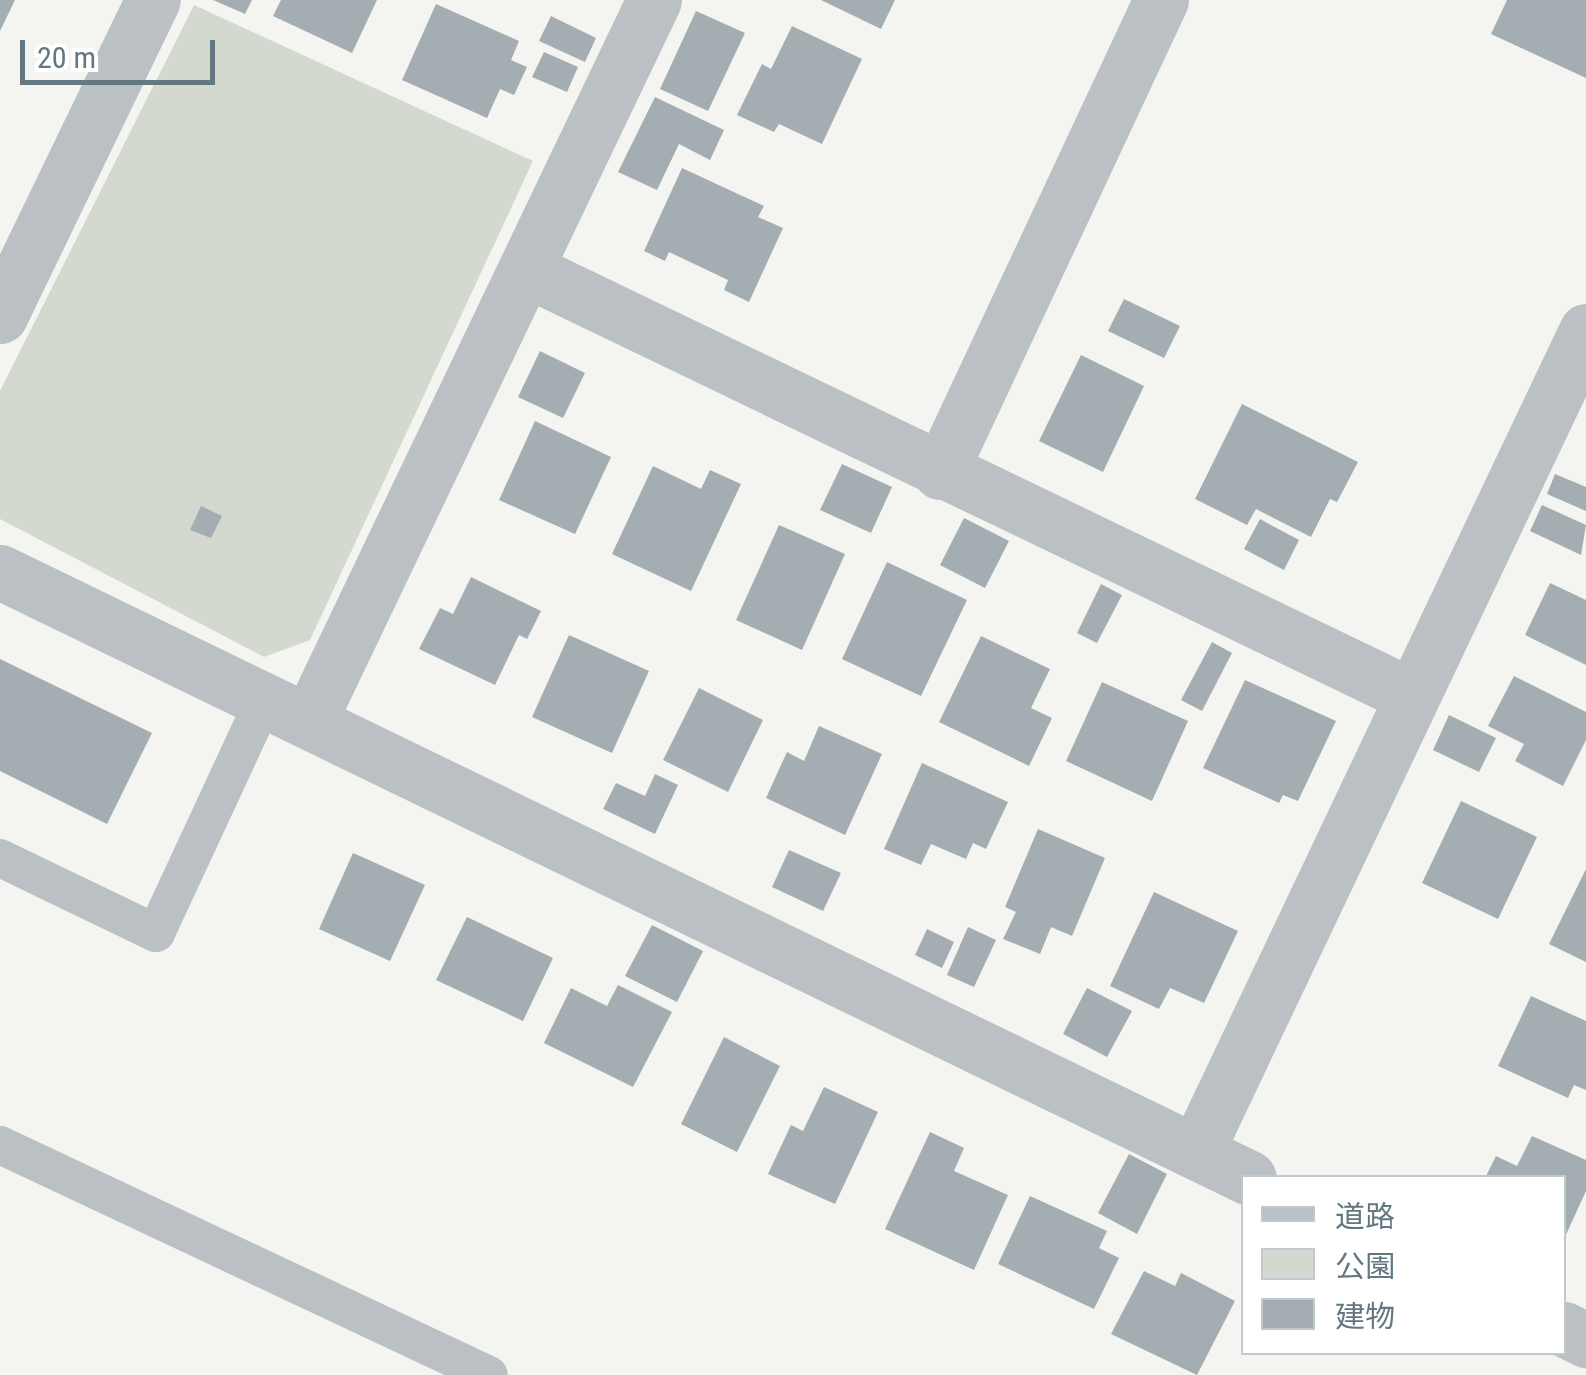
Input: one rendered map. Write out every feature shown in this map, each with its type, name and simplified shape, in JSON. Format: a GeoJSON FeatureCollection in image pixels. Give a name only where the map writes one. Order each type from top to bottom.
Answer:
{"type":"FeatureCollection","features":[{"type":"Feature","properties":{"kind":"street"},"geometry":{"type":"LineString","coordinates":[[0,316],[153,0]]}},
{"type":"Feature","properties":{"kind":"street"},"geometry":{"type":"LineString","coordinates":[[287,709],[527,270],[654,0]]}},
{"type":"Feature","properties":{"kind":"street"},"geometry":{"type":"LineString","coordinates":[[940,472],[1161,0]]}},
{"type":"Feature","properties":{"kind":"street"},"geometry":{"type":"LineString","coordinates":[[527,270],[1412,696]]}},
{"type":"Feature","properties":{"kind":"street"},"geometry":{"type":"LineString","coordinates":[[1196,1152],[1586,331]]}},
{"type":"Feature","properties":{"kind":"street"},"geometry":{"type":"LineString","coordinates":[[0,572],[1243,1175]]}},
{"type":"Feature","properties":{"kind":"lane"},"geometry":{"type":"LineString","coordinates":[[0,858],[156,933],[287,709]]}},
{"type":"Feature","properties":{"kind":"lane"},"geometry":{"type":"LineString","coordinates":[[0,1145],[489,1375]]}},
{"type":"Feature","properties":{"kind":"green space"},"geometry":{"type":"Polygon","coordinates":[[[194,5],[533,161],[310,640],[264,657],[0,519],[0,391],[194,5]]]}},
{"type":"Feature","properties":{"kind":"building"},"geometry":{"type":"Polygon","coordinates":[[[0,0],[15,0],[0,31],[0,0]]]}},
{"type":"Feature","properties":{"kind":"building"},"geometry":{"type":"Polygon","coordinates":[[[213,0],[252,0],[245,14],[213,0]]]}},
{"type":"Feature","properties":{"kind":"building"},"geometry":{"type":"Polygon","coordinates":[[[281,0],[377,0],[352,53],[273,16],[281,0]]]}},
{"type":"Feature","properties":{"kind":"building"},"geometry":{"type":"Polygon","coordinates":[[[821,0],[895,0],[881,29],[821,0]]]}},
{"type":"Feature","properties":{"kind":"building"},"geometry":{"type":"Polygon","coordinates":[[[1507,0],[1586,0],[1586,78],[1491,34],[1507,0]]]}},
{"type":"Feature","properties":{"kind":"building"},"geometry":{"type":"Polygon","coordinates":[[[436,4],[519,41],[511,60],[527,67],[514,95],[500,89],[487,118],[402,80],[436,4]]]}},
{"type":"Feature","properties":{"kind":"building"},"geometry":{"type":"Polygon","coordinates":[[[696,11],[745,33],[708,111],[660,89],[696,11]]]}},
{"type":"Feature","properties":{"kind":"building"},"geometry":{"type":"Polygon","coordinates":[[[551,16],[596,38],[585,62],[539,41],[551,16]]]}},
{"type":"Feature","properties":{"kind":"building"},"geometry":{"type":"Polygon","coordinates":[[[792,26],[862,59],[822,144],[779,124],[774,132],[737,115],[762,64],[771,69],[792,26]]]}},
{"type":"Feature","properties":{"kind":"building"},"geometry":{"type":"Polygon","coordinates":[[[544,52],[578,67],[567,92],[532,77],[544,52]]]}},
{"type":"Feature","properties":{"kind":"building"},"geometry":{"type":"Polygon","coordinates":[[[655,97],[724,130],[710,160],[679,144],[657,190],[618,172],[655,97]]]}},
{"type":"Feature","properties":{"kind":"building"},"geometry":{"type":"Polygon","coordinates":[[[682,168],[764,206],[758,217],[783,228],[749,302],[724,290],[728,280],[669,252],[665,261],[644,251],[682,168]]]}},
{"type":"Feature","properties":{"kind":"building"},"geometry":{"type":"Polygon","coordinates":[[[1124,299],[1180,326],[1164,358],[1108,331],[1124,299]]]}},
{"type":"Feature","properties":{"kind":"building"},"geometry":{"type":"Polygon","coordinates":[[[540,351],[585,373],[563,418],[518,397],[540,351]]]}},
{"type":"Feature","properties":{"kind":"building"},"geometry":{"type":"Polygon","coordinates":[[[1081,355],[1144,386],[1103,472],[1039,441],[1081,355]]]}},
{"type":"Feature","properties":{"kind":"building"},"geometry":{"type":"Polygon","coordinates":[[[1242,404],[1358,462],[1337,502],[1330,499],[1311,537],[1256,509],[1247,525],[1195,499],[1242,404]]]}},
{"type":"Feature","properties":{"kind":"building"},"geometry":{"type":"Polygon","coordinates":[[[535,421],[611,457],[575,534],[499,500],[535,421]]]}},
{"type":"Feature","properties":{"kind":"building"},"geometry":{"type":"Polygon","coordinates":[[[842,464],[892,487],[871,533],[820,510],[842,464]]]}},
{"type":"Feature","properties":{"kind":"building"},"geometry":{"type":"Polygon","coordinates":[[[653,466],[701,489],[710,470],[741,484],[691,591],[612,554],[653,466]]]}},
{"type":"Feature","properties":{"kind":"building"},"geometry":{"type":"Polygon","coordinates":[[[1555,474],[1586,487],[1586,511],[1547,494],[1555,474]]]}},
{"type":"Feature","properties":{"kind":"building"},"geometry":{"type":"Polygon","coordinates":[[[1542,505],[1586,525],[1581,555],[1530,531],[1542,505]]]}},
{"type":"Feature","properties":{"kind":"building"},"geometry":{"type":"Polygon","coordinates":[[[201,506],[222,516],[211,538],[190,530],[201,506]]]}},
{"type":"Feature","properties":{"kind":"building"},"geometry":{"type":"Polygon","coordinates":[[[964,518],[1009,541],[985,588],[940,565],[964,518]]]}},
{"type":"Feature","properties":{"kind":"building"},"geometry":{"type":"Polygon","coordinates":[[[1260,519],[1299,540],[1284,570],[1244,549],[1260,519]]]}},
{"type":"Feature","properties":{"kind":"building"},"geometry":{"type":"Polygon","coordinates":[[[779,525],[845,554],[802,650],[736,620],[779,525]]]}},
{"type":"Feature","properties":{"kind":"building"},"geometry":{"type":"Polygon","coordinates":[[[887,562],[967,600],[921,696],[842,659],[887,562]]]}},
{"type":"Feature","properties":{"kind":"building"},"geometry":{"type":"Polygon","coordinates":[[[471,577],[541,611],[527,639],[519,635],[495,685],[419,649],[440,608],[453,614],[471,577]]]}},
{"type":"Feature","properties":{"kind":"building"},"geometry":{"type":"Polygon","coordinates":[[[1550,583],[1586,600],[1586,665],[1525,635],[1550,583]]]}},
{"type":"Feature","properties":{"kind":"building"},"geometry":{"type":"Polygon","coordinates":[[[1101,584],[1122,595],[1097,643],[1077,633],[1101,584]]]}},
{"type":"Feature","properties":{"kind":"building"},"geometry":{"type":"Polygon","coordinates":[[[569,635],[649,671],[612,753],[532,717],[569,635]]]}},
{"type":"Feature","properties":{"kind":"building"},"geometry":{"type":"Polygon","coordinates":[[[981,636],[1050,669],[1031,708],[1052,718],[1029,766],[939,722],[981,636]]]}},
{"type":"Feature","properties":{"kind":"building"},"geometry":{"type":"Polygon","coordinates":[[[1212,642],[1232,653],[1202,711],[1181,700],[1212,642]]]}},
{"type":"Feature","properties":{"kind":"building"},"geometry":{"type":"Polygon","coordinates":[[[0,659],[152,733],[107,824],[0,771],[0,659]]]}},
{"type":"Feature","properties":{"kind":"building"},"geometry":{"type":"Polygon","coordinates":[[[1514,676],[1586,712],[1586,740],[1563,786],[1515,761],[1524,744],[1488,726],[1514,676]]]}},
{"type":"Feature","properties":{"kind":"building"},"geometry":{"type":"Polygon","coordinates":[[[1245,680],[1336,721],[1298,801],[1283,795],[1279,803],[1203,768],[1245,680]]]}},
{"type":"Feature","properties":{"kind":"building"},"geometry":{"type":"Polygon","coordinates":[[[1102,682],[1188,721],[1152,801],[1066,761],[1102,682]]]}},
{"type":"Feature","properties":{"kind":"building"},"geometry":{"type":"Polygon","coordinates":[[[699,688],[763,720],[728,792],[663,760],[699,688]]]}},
{"type":"Feature","properties":{"kind":"building"},"geometry":{"type":"Polygon","coordinates":[[[1449,715],[1496,738],[1479,772],[1433,750],[1449,715]]]}},
{"type":"Feature","properties":{"kind":"building"},"geometry":{"type":"Polygon","coordinates":[[[819,726],[882,754],[845,835],[766,798],[787,752],[804,761],[819,726]]]}},
{"type":"Feature","properties":{"kind":"building"},"geometry":{"type":"Polygon","coordinates":[[[922,763],[1008,802],[986,849],[973,843],[966,859],[931,844],[921,865],[884,849],[922,763]]]}},
{"type":"Feature","properties":{"kind":"building"},"geometry":{"type":"Polygon","coordinates":[[[655,774],[678,785],[655,834],[603,809],[616,783],[645,796],[655,774]]]}},
{"type":"Feature","properties":{"kind":"building"},"geometry":{"type":"Polygon","coordinates":[[[1461,801],[1537,837],[1498,919],[1422,883],[1461,801]]]}},
{"type":"Feature","properties":{"kind":"building"},"geometry":{"type":"Polygon","coordinates":[[[1038,829],[1105,858],[1072,936],[1051,927],[1040,954],[1003,939],[1016,912],[1005,907],[1038,829]]]}},
{"type":"Feature","properties":{"kind":"building"},"geometry":{"type":"Polygon","coordinates":[[[789,850],[841,873],[823,911],[772,887],[789,850]]]}},
{"type":"Feature","properties":{"kind":"building"},"geometry":{"type":"Polygon","coordinates":[[[353,853],[425,885],[390,961],[319,929],[353,853]]]}},
{"type":"Feature","properties":{"kind":"building"},"geometry":{"type":"Polygon","coordinates":[[[1586,869],[1586,962],[1549,944],[1586,869]]]}},
{"type":"Feature","properties":{"kind":"building"},"geometry":{"type":"Polygon","coordinates":[[[1154,892],[1238,931],[1204,1003],[1170,988],[1159,1009],[1110,986],[1154,892]]]}},
{"type":"Feature","properties":{"kind":"building"},"geometry":{"type":"Polygon","coordinates":[[[467,917],[553,958],[523,1021],[436,980],[467,917]]]}},
{"type":"Feature","properties":{"kind":"building"},"geometry":{"type":"Polygon","coordinates":[[[652,925],[703,951],[677,1002],[625,976],[652,925]]]}},
{"type":"Feature","properties":{"kind":"building"},"geometry":{"type":"Polygon","coordinates":[[[968,927],[996,940],[974,987],[947,975],[968,927]]]}},
{"type":"Feature","properties":{"kind":"building"},"geometry":{"type":"Polygon","coordinates":[[[927,929],[954,942],[942,968],[915,955],[927,929]]]}},
{"type":"Feature","properties":{"kind":"building"},"geometry":{"type":"Polygon","coordinates":[[[618,985],[672,1012],[633,1087],[544,1043],[571,988],[607,1006],[618,985]]]}},
{"type":"Feature","properties":{"kind":"building"},"geometry":{"type":"Polygon","coordinates":[[[1087,988],[1132,1011],[1107,1057],[1063,1034],[1087,988]]]}},
{"type":"Feature","properties":{"kind":"building"},"geometry":{"type":"Polygon","coordinates":[[[1531,996],[1586,1021],[1586,1090],[1574,1085],[1568,1098],[1498,1066],[1531,996]]]}},
{"type":"Feature","properties":{"kind":"building"},"geometry":{"type":"Polygon","coordinates":[[[724,1037],[780,1066],[737,1152],[681,1124],[724,1037]]]}},
{"type":"Feature","properties":{"kind":"building"},"geometry":{"type":"Polygon","coordinates":[[[824,1087],[878,1112],[835,1204],[768,1174],[791,1125],[803,1131],[824,1087]]]}},
{"type":"Feature","properties":{"kind":"building"},"geometry":{"type":"Polygon","coordinates":[[[930,1132],[964,1148],[954,1171],[1008,1195],[974,1270],[885,1229],[930,1132]]]}},
{"type":"Feature","properties":{"kind":"building"},"geometry":{"type":"Polygon","coordinates":[[[1532,1136],[1586,1160],[1586,1191],[1566,1235],[1566,1175],[1486,1175],[1496,1156],[1517,1166],[1532,1136]]]}},
{"type":"Feature","properties":{"kind":"building"},"geometry":{"type":"Polygon","coordinates":[[[1129,1154],[1167,1174],[1137,1234],[1098,1213],[1129,1154]]]}},
{"type":"Feature","properties":{"kind":"building"},"geometry":{"type":"Polygon","coordinates":[[[1030,1196],[1107,1231],[1099,1248],[1119,1258],[1094,1309],[998,1264],[1030,1196]]]}},
{"type":"Feature","properties":{"kind":"building"},"geometry":{"type":"Polygon","coordinates":[[[1144,1271],[1175,1286],[1181,1273],[1235,1301],[1197,1375],[1111,1334],[1144,1271]]]}}]}
